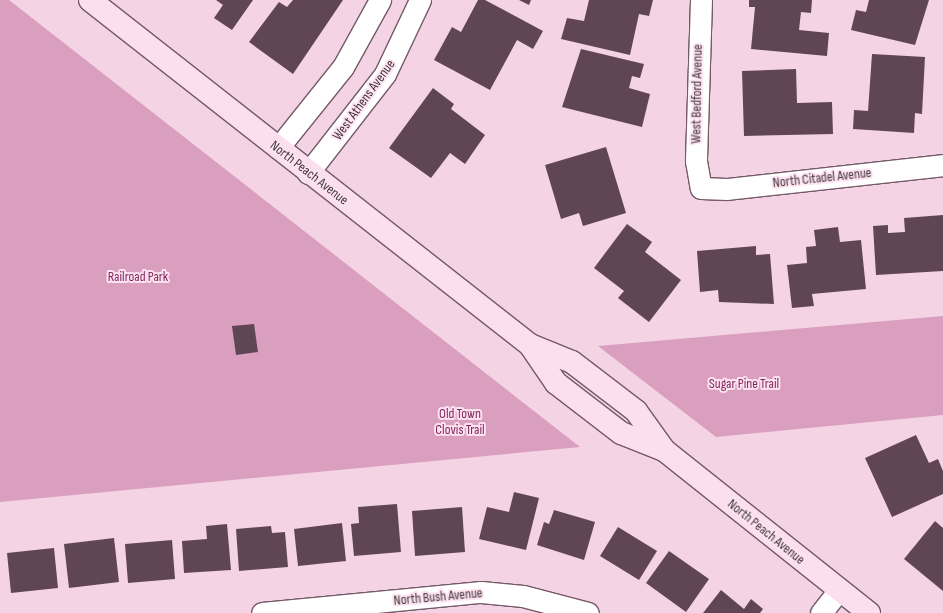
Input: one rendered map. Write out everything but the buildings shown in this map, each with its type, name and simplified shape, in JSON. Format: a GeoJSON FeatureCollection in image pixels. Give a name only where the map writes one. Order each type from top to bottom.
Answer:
{"type":"FeatureCollection","features":[{"type":"Feature","properties":{"kind":"street","name":"North Peach Avenue"},"geometry":{"type":"LineString","coordinates":[[90,0],[308,173],[530,345],[556,383],[621,434],[664,450],[869,613]]}},
{"type":"Feature","properties":{"kind":"street"},"geometry":{"type":"LineString","coordinates":[[278,148],[343,67],[380,0]]}},
{"type":"Feature","properties":{"kind":"street","name":"West Athens Avenue"},"geometry":{"type":"LineString","coordinates":[[308,173],[385,74],[420,0]]}},
{"type":"Feature","properties":{"kind":"street","name":"West Bedford Avenue"},"geometry":{"type":"LineString","coordinates":[[701,0],[696,161],[701,188]]}},
{"type":"Feature","properties":{"kind":"street","name":"North Citadel Avenue"},"geometry":{"type":"LineString","coordinates":[[701,188],[727,188],[943,165]]}},
{"type":"Feature","properties":{"kind":"street"},"geometry":{"type":"LineString","coordinates":[[821,613],[839,590]]}},
{"type":"Feature","properties":{"kind":"street","name":"North Bush Avenue"},"geometry":{"type":"LineString","coordinates":[[262,613],[481,592],[523,596],[588,613]]}},
{"type":"Feature","properties":{"kind":"green space","name":"Railroad Park"},"geometry":{"type":"Polygon","coordinates":[[[0,0],[9,0],[580,447],[0,502],[0,0]]]}},
{"type":"Feature","properties":{"kind":"green space","name":"Sugar Pine Trail"},"geometry":{"type":"Polygon","coordinates":[[[943,316],[943,415],[716,437],[598,346],[943,316]]]}},
{"type":"Feature","properties":{"kind":"park label","name":"Old Town Clovis Trail"},"geometry":{"type":"Point","coordinates":[460,422]}}]}
